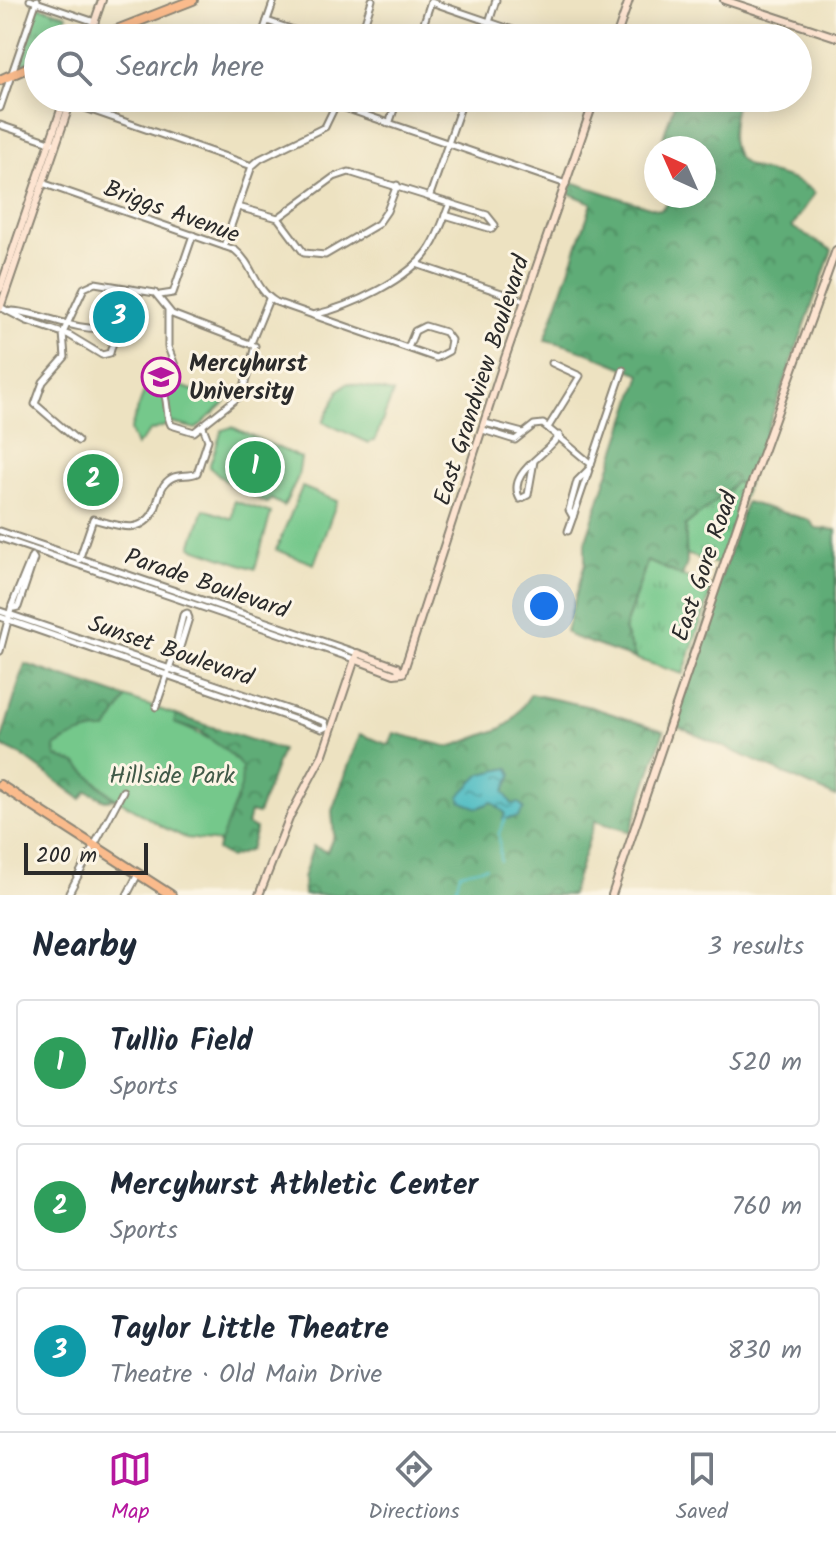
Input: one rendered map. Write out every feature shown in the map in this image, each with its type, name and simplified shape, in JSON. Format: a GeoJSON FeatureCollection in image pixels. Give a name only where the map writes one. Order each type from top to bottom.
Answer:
{"type":"FeatureCollection","features":[{"type":"Feature","properties":{"kind":"main road"},"geometry":{"type":"LineString","coordinates":[[133,24],[193,0]]}},
{"type":"Feature","properties":{"kind":"main road"},"geometry":{"type":"LineString","coordinates":[[0,80],[24,69]]}},
{"type":"Feature","properties":{"kind":"main road"},"geometry":{"type":"LineString","coordinates":[[0,785],[171,895]]}},
{"type":"Feature","properties":{"kind":"street"},"geometry":{"type":"LineString","coordinates":[[27,24],[34,1],[95,22],[102,0]]}},
{"type":"Feature","properties":{"kind":"street"},"geometry":{"type":"LineString","coordinates":[[266,24],[274,0]]}},
{"type":"Feature","properties":{"kind":"street"},"geometry":{"type":"LineString","coordinates":[[364,24],[372,0]]}},
{"type":"Feature","properties":{"kind":"street"},"geometry":{"type":"LineString","coordinates":[[489,22],[496,0]]}},
{"type":"Feature","properties":{"kind":"street"},"geometry":{"type":"LineString","coordinates":[[621,24],[629,0]]}},
{"type":"Feature","properties":{"kind":"street"},"geometry":{"type":"LineString","coordinates":[[724,0],[797,24]]}},
{"type":"Feature","properties":{"kind":"street"},"geometry":{"type":"LineString","coordinates":[[424,24],[431,1],[495,24]]}},
{"type":"Feature","properties":{"kind":"street"},"geometry":{"type":"LineString","coordinates":[[267,21],[276,24]]}},
{"type":"Feature","properties":{"kind":"street"},"geometry":{"type":"LineString","coordinates":[[812,29],[836,37]]}},
{"type":"Feature","properties":{"kind":"street"},"geometry":{"type":"LineString","coordinates":[[0,108],[24,33]]}},
{"type":"Feature","properties":{"kind":"street"},"geometry":{"type":"LineString","coordinates":[[12,311],[27,321],[63,333],[102,355],[110,353],[116,338],[108,328],[82,329],[0,307],[64,112]]}},
{"type":"Feature","properties":{"kind":"street"},"geometry":{"type":"LineString","coordinates":[[101,112],[252,166]]}},
{"type":"Feature","properties":{"kind":"street"},"geometry":{"type":"LineString","coordinates":[[224,246],[252,166],[260,159],[325,127],[333,112]]}},
{"type":"Feature","properties":{"kind":"street"},"geometry":{"type":"LineString","coordinates":[[356,112],[566,184]]}},
{"type":"Feature","properties":{"kind":"street"},"geometry":{"type":"LineString","coordinates":[[389,124],[393,112]]}},
{"type":"Feature","properties":{"kind":"street"},"geometry":{"type":"LineString","coordinates":[[430,195],[459,112]]}},
{"type":"Feature","properties":{"kind":"street","name":"East Grandview Boulevard"},"geometry":{"type":"LineString","coordinates":[[402,672],[590,112]]}},
{"type":"Feature","properties":{"kind":"street"},"geometry":{"type":"LineString","coordinates":[[0,125],[54,143]]}},
{"type":"Feature","properties":{"kind":"street"},"geometry":{"type":"LineString","coordinates":[[278,218],[334,177],[349,172],[430,195],[491,217],[494,227],[484,229],[445,215]]}},
{"type":"Feature","properties":{"kind":"street","name":"Briggs Avenue"},"geometry":{"type":"LineString","coordinates":[[40,182],[224,246],[246,260],[259,289],[269,299]]}},
{"type":"Feature","properties":{"kind":"street"},"geometry":{"type":"LineString","coordinates":[[238,207],[278,218],[304,253],[325,255],[381,221],[397,185]]}},
{"type":"Feature","properties":{"kind":"street"},"geometry":{"type":"LineString","coordinates":[[312,315],[345,307],[416,264],[430,248],[450,203]]}},
{"type":"Feature","properties":{"kind":"street"},"geometry":{"type":"LineString","coordinates":[[78,441],[35,404],[43,383],[65,357],[63,333],[83,289],[95,283],[160,295],[173,293],[193,235]]}},
{"type":"Feature","properties":{"kind":"street","name":"East Gore Road"},"geometry":{"type":"LineString","coordinates":[[612,895],[753,478],[836,250]]}},
{"type":"Feature","properties":{"kind":"street"},"geometry":{"type":"LineString","coordinates":[[0,260],[12,264]]}},
{"type":"Feature","properties":{"kind":"street"},"geometry":{"type":"LineString","coordinates":[[0,289],[12,264]]}},
{"type":"Feature","properties":{"kind":"street"},"geometry":{"type":"LineString","coordinates":[[416,264],[526,301]]}},
{"type":"Feature","properties":{"kind":"street"},"geometry":{"type":"LineString","coordinates":[[160,295],[168,310],[168,347],[177,371],[174,382],[162,387],[169,398],[170,424],[190,432],[203,427],[242,394],[256,353],[251,343],[168,310]]}},
{"type":"Feature","properties":{"kind":"street"},"geometry":{"type":"LineString","coordinates":[[251,343],[269,299],[312,315],[408,348],[438,358],[449,351],[451,340],[445,332],[425,326],[416,330],[408,348]]}},
{"type":"Feature","properties":{"kind":"street"},"geometry":{"type":"LineString","coordinates":[[549,426],[580,376],[577,371],[552,363]]}},
{"type":"Feature","properties":{"kind":"street"},"geometry":{"type":"LineString","coordinates":[[568,531],[573,517],[569,510],[575,488],[590,466],[623,370]]}},
{"type":"Feature","properties":{"kind":"street"},"geometry":{"type":"LineString","coordinates":[[484,427],[512,440],[536,424],[549,426],[590,466]]}},
{"type":"Feature","properties":{"kind":"street"},"geometry":{"type":"LineString","coordinates":[[79,562],[93,519],[129,528],[143,524],[155,509],[164,485],[181,473],[197,473],[208,440],[203,427]]}},
{"type":"Feature","properties":{"kind":"street"},"geometry":{"type":"LineString","coordinates":[[534,461],[528,495],[520,499],[517,489],[522,473],[534,461],[547,452],[559,435]]}},
{"type":"Feature","properties":{"kind":"street","name":"Parade Boulevard"},"geometry":{"type":"LineString","coordinates":[[0,531],[34,550]]}},
{"type":"Feature","properties":{"kind":"street","name":"Parade Boulevard"},"geometry":{"type":"LineString","coordinates":[[0,538],[356,656],[394,674],[402,672]]}},
{"type":"Feature","properties":{"kind":"street"},"geometry":{"type":"LineString","coordinates":[[0,651],[12,615],[18,607],[34,559],[34,550]]}},
{"type":"Feature","properties":{"kind":"street"},"geometry":{"type":"LineString","coordinates":[[156,707],[172,660],[177,657],[192,600]]}},
{"type":"Feature","properties":{"kind":"street","name":"Sunset Boulevard"},"geometry":{"type":"LineString","coordinates":[[0,611],[322,729],[329,728]]}},
{"type":"Feature","properties":{"kind":"street","name":"Sunset Boulevard"},"geometry":{"type":"LineString","coordinates":[[0,617],[12,615]]}},
{"type":"Feature","properties":{"kind":"street"},"geometry":{"type":"LineString","coordinates":[[259,895],[285,827],[312,779],[356,656]]}},
{"type":"Feature","properties":{"kind":"street"},"geometry":{"type":"LineString","coordinates":[[68,895],[123,791]]}},
{"type":"Feature","properties":{"kind":"street"},"geometry":{"type":"LineString","coordinates":[[127,895],[138,874]]}},
{"type":"Feature","properties":{"kind":"green space"},"geometry":{"type":"Polygon","coordinates":[[[38,6],[67,15],[63,24],[33,24],[38,6]]]}},
{"type":"Feature","properties":{"kind":"green space"},"geometry":{"type":"Polygon","coordinates":[[[671,112],[735,112],[733,147],[740,160],[799,182],[815,193],[792,227],[832,250],[747,485],[735,482],[685,526],[687,563],[682,576],[647,561],[624,630],[636,659],[570,636],[566,631],[585,563],[585,543],[641,374],[581,350],[545,340],[592,203],[568,193],[572,182],[644,205],[644,208],[716,208],[716,136],[664,136],[671,112]]]}},
{"type":"Feature","properties":{"kind":"green space"},"geometry":{"type":"Polygon","coordinates":[[[348,383],[393,393],[375,440],[369,443],[323,422],[339,390],[348,383]]]}},
{"type":"Feature","properties":{"kind":"green space"},"geometry":{"type":"Polygon","coordinates":[[[175,384],[226,402],[196,429],[173,423],[150,431],[136,446],[130,431],[146,386],[166,389],[175,384]]]}},
{"type":"Feature","properties":{"kind":"green space"},"geometry":{"type":"Polygon","coordinates":[[[232,427],[301,458],[298,477],[284,506],[271,499],[267,503],[235,489],[209,467],[222,430],[232,427]]]}},
{"type":"Feature","properties":{"kind":"green space"},"geometry":{"type":"Polygon","coordinates":[[[735,482],[747,485],[720,565],[686,554],[685,526],[735,482]]]}},
{"type":"Feature","properties":{"kind":"green space"},"geometry":{"type":"Polygon","coordinates":[[[302,487],[337,501],[314,564],[276,550],[302,487]]]}},
{"type":"Feature","properties":{"kind":"green space"},"geometry":{"type":"Polygon","coordinates":[[[234,501],[271,513],[255,569],[191,547],[204,509],[232,519],[234,501]]]}},
{"type":"Feature","properties":{"kind":"green space"},"geometry":{"type":"Polygon","coordinates":[[[746,502],[809,520],[816,528],[836,530],[836,797],[672,724],[746,502]]]}},
{"type":"Feature","properties":{"kind":"green space"},"geometry":{"type":"Polygon","coordinates":[[[648,560],[712,589],[683,674],[636,659],[624,630],[648,560]]]}},
{"type":"Feature","properties":{"kind":"green space"},"geometry":{"type":"Polygon","coordinates":[[[25,664],[127,698],[107,730],[64,741],[55,747],[56,756],[76,763],[114,799],[105,800],[87,791],[81,799],[21,755],[0,745],[25,664]]]}},
{"type":"Feature","properties":{"kind":"green space"},"geometry":{"type":"Polygon","coordinates":[[[531,694],[591,707],[664,731],[630,832],[595,821],[571,895],[304,895],[303,878],[313,846],[327,852],[334,835],[332,811],[360,734],[389,745],[394,733],[450,747],[511,722],[531,694]]]}},
{"type":"Feature","properties":{"kind":"green space","name":"Hillside Park"},"geometry":{"type":"Polygon","coordinates":[[[127,698],[176,715],[174,723],[211,740],[242,767],[241,787],[220,842],[186,838],[163,827],[112,796],[76,763],[56,756],[55,747],[67,740],[86,732],[107,730],[127,698]]]}},
{"type":"Feature","properties":{"kind":"green space"},"geometry":{"type":"Polygon","coordinates":[[[176,715],[282,750],[258,814],[250,812],[247,825],[256,829],[250,850],[230,858],[217,850],[223,827],[237,800],[237,760],[200,731],[173,723],[176,715]]]}},
{"type":"Feature","properties":{"kind":"water"},"geometry":{"type":"Polygon","coordinates":[[[509,768],[512,775],[504,792],[512,804],[519,803],[524,808],[518,817],[503,819],[505,813],[492,802],[478,808],[462,802],[459,796],[481,774],[509,768]]]}},
{"type":"Feature","properties":{"kind":"waterway"},"geometry":{"type":"LineString","coordinates":[[500,861],[499,833],[505,819]]}},
{"type":"Feature","properties":{"kind":"waterway"},"geometry":{"type":"LineString","coordinates":[[455,895],[460,873],[486,867]]}},
{"type":"Feature","properties":{"kind":"place","name":"Taylor Little Theatre"},"geometry":{"type":"Point","coordinates":[119,317]}},
{"type":"Feature","properties":{"kind":"place","name":"Mercyhurst University"},"geometry":{"type":"Point","coordinates":[161,377]}},
{"type":"Feature","properties":{"kind":"place","name":"Tullio Field"},"geometry":{"type":"Point","coordinates":[255,467]}},
{"type":"Feature","properties":{"kind":"place","name":"Mercyhurst Athletic Center"},"geometry":{"type":"Point","coordinates":[93,480]}}]}
